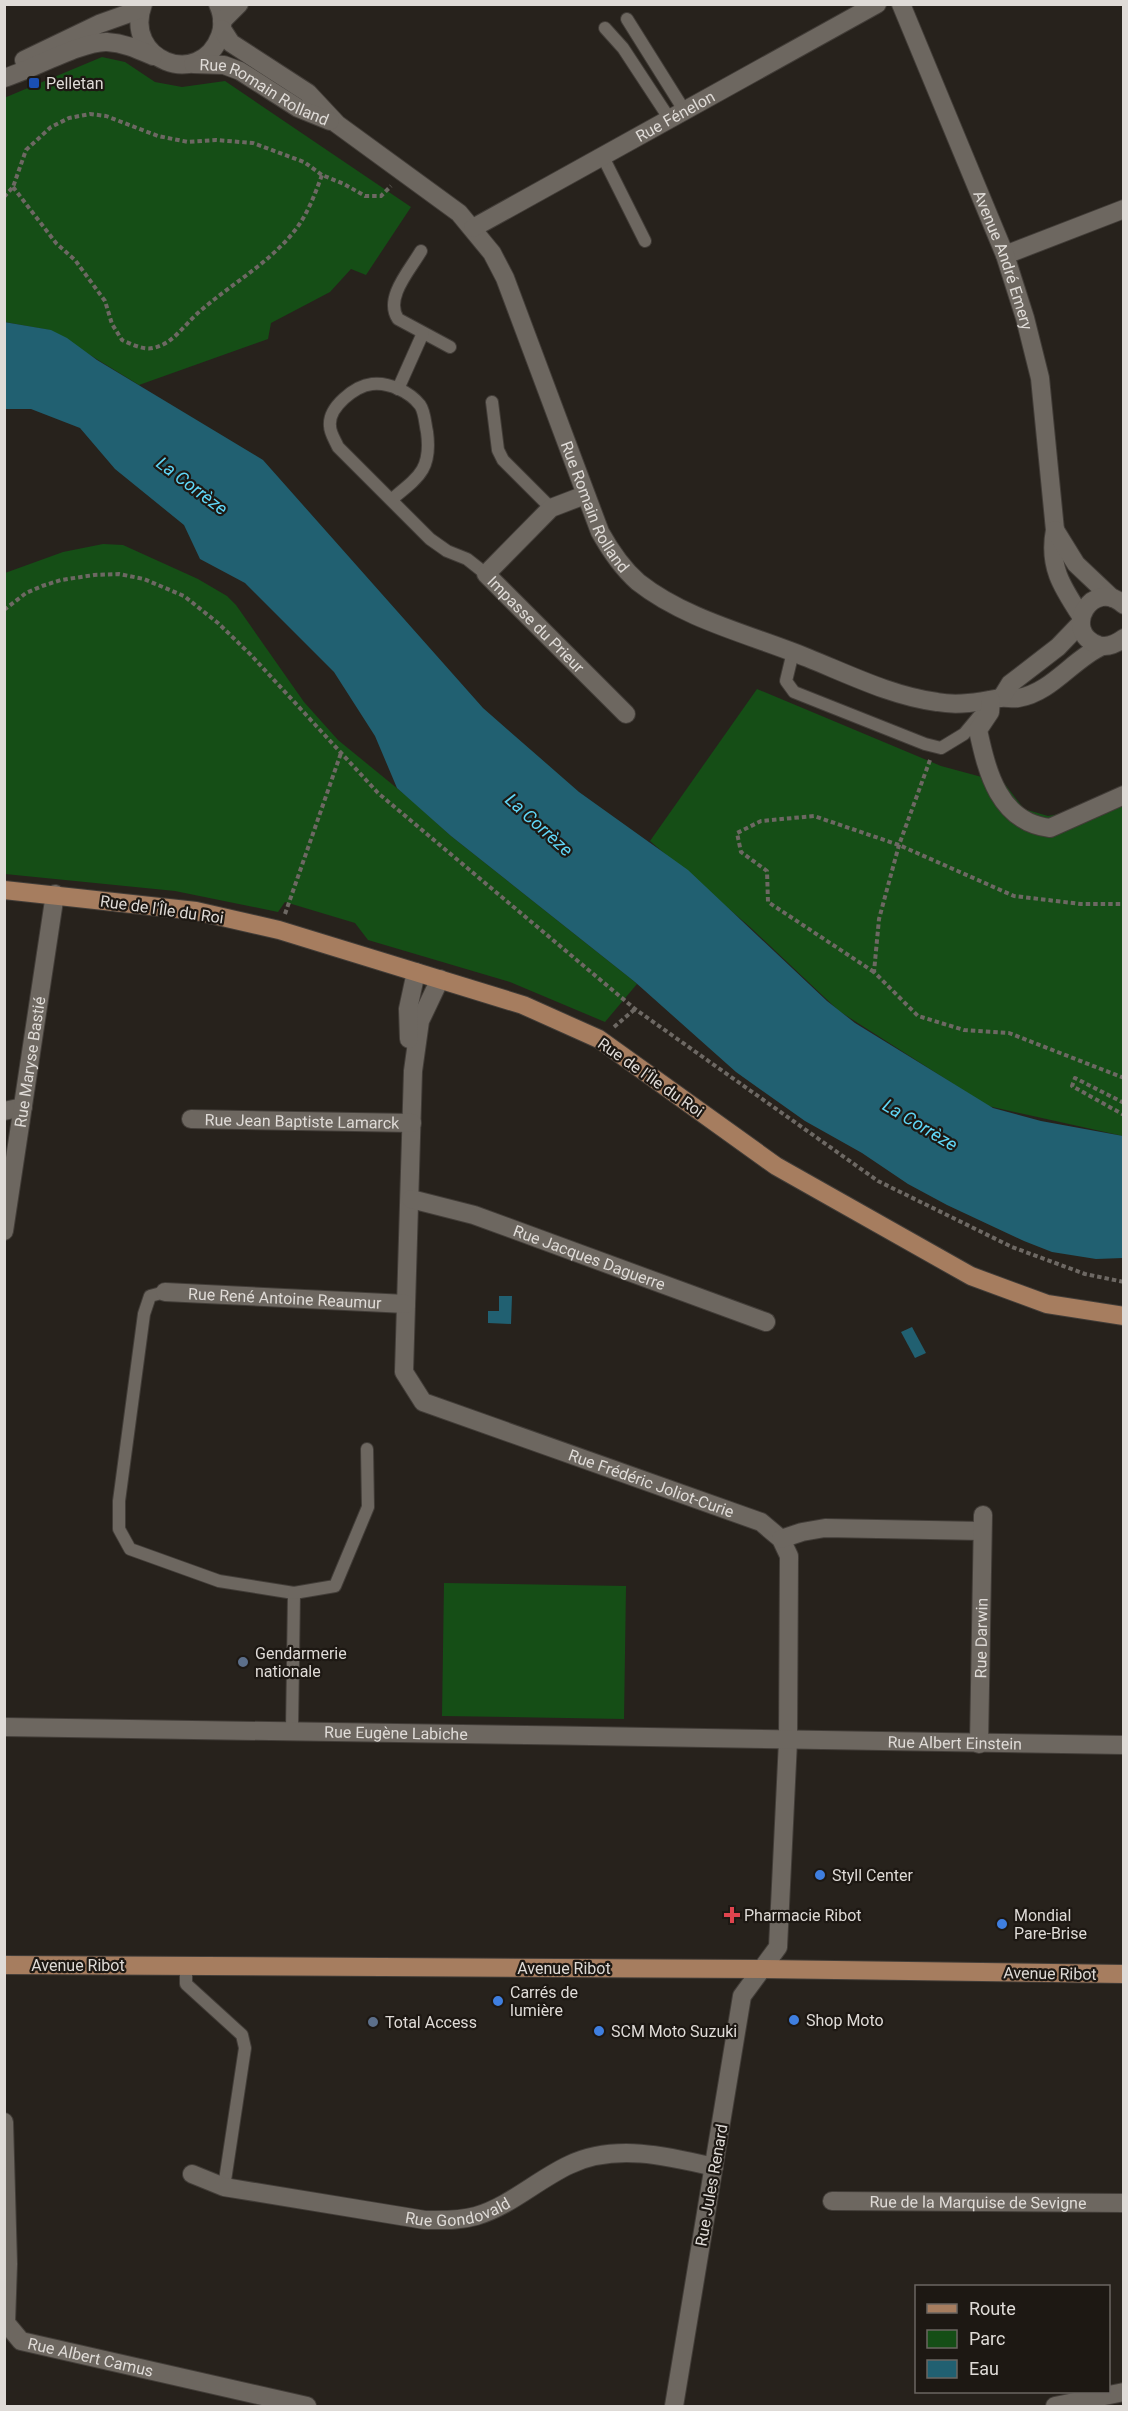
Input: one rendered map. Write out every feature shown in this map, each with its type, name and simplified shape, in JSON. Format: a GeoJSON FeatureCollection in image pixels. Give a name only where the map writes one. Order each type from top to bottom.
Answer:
{"type":"FeatureCollection","features":[{"type":"Feature","properties":{"kind":"main road","name":"Rue de l'Île du Roi"},"geometry":{"type":"LineString","coordinates":[[4,890],[196,910],[279,930],[523,1005],[599,1039],[777,1166],[971,1276],[1047,1304],[1124,1316]]}},
{"type":"Feature","properties":{"kind":"main road","name":"Avenue Ribot"},"geometry":{"type":"LineString","coordinates":[[4,1965],[761,1969],[1124,1974]]}},
{"type":"Feature","properties":{"kind":"street"},"geometry":{"type":"LineString","coordinates":[[190,64],[205,57],[216,45],[221,18],[239,4]]}},
{"type":"Feature","properties":{"kind":"street","name":"Rue Fénelon"},"geometry":{"type":"LineString","coordinates":[[473,228],[877,4]]}},
{"type":"Feature","properties":{"kind":"street","name":"Avenue André Emery"},"geometry":{"type":"LineString","coordinates":[[901,4],[1005,255],[1025,318],[1040,378],[1055,530],[1052,548],[1056,567],[1088,639],[1117,641]]}},
{"type":"Feature","properties":{"kind":"street"},"geometry":{"type":"LineString","coordinates":[[142,7],[139,16],[139,32],[146,47],[158,58]]}},
{"type":"Feature","properties":{"kind":"street"},"geometry":{"type":"LineString","coordinates":[[4,70],[99,24],[142,7]]}},
{"type":"Feature","properties":{"kind":"street","name":"Rue Romain Rolland"},"geometry":{"type":"LineString","coordinates":[[221,18],[231,43],[308,93],[337,124],[443,199],[473,228],[492,253],[514,300],[600,532],[612,551],[638,581],[660,597],[684,609],[911,698],[940,703],[1018,699],[1040,690],[1087,653],[1117,641]]}},
{"type":"Feature","properties":{"kind":"street"},"geometry":{"type":"LineString","coordinates":[[4,78],[68,52],[104,42],[128,45],[158,58]]}},
{"type":"Feature","properties":{"kind":"street","name":"Rue Romain Rolland"},"geometry":{"type":"LineString","coordinates":[[158,58],[173,64],[224,65],[240,71],[298,108],[337,124]]}},
{"type":"Feature","properties":{"kind":"street"},"geometry":{"type":"LineString","coordinates":[[1005,255],[1124,209]]}},
{"type":"Feature","properties":{"kind":"street","name":"Impasse du Prieur"},"geometry":{"type":"LineString","coordinates":[[585,495],[551,508],[486,574],[626,714]]}},
{"type":"Feature","properties":{"kind":"street","name":"Avenue André Emery"},"geometry":{"type":"LineString","coordinates":[[1055,530],[1076,564],[1119,601]]}},
{"type":"Feature","properties":{"kind":"street"},"geometry":{"type":"LineString","coordinates":[[1119,601],[1104,597],[1090,603],[1081,620],[1058,647],[1010,684],[997,699],[978,730],[990,780],[998,794],[1010,808],[1033,823],[1050,828],[1124,795]]}},
{"type":"Feature","properties":{"kind":"street","name":"Rue Maryse Bastié"},"geometry":{"type":"LineString","coordinates":[[4,1231],[55,894]]}},
{"type":"Feature","properties":{"kind":"street","name":"Rue Frédéric Joliot-Curie"},"geometry":{"type":"LineString","coordinates":[[416,972],[408,1009],[413,1071],[411,1199],[404,1372],[423,1402],[761,1522],[781,1539]]}},
{"type":"Feature","properties":{"kind":"street","name":"Rue Frédéric Joliot-Curie"},"geometry":{"type":"LineString","coordinates":[[413,1071],[420,1022],[440,979]]}},
{"type":"Feature","properties":{"kind":"street"},"geometry":{"type":"LineString","coordinates":[[4,1111],[23,1107]]}},
{"type":"Feature","properties":{"kind":"street","name":"Rue Jean Baptiste Lamarck"},"geometry":{"type":"LineString","coordinates":[[191,1119],[412,1123]]}},
{"type":"Feature","properties":{"kind":"street","name":"Rue Jacques Daguerre"},"geometry":{"type":"LineString","coordinates":[[411,1199],[474,1215],[766,1322]]}},
{"type":"Feature","properties":{"kind":"street","name":"Rue René Antoine Reaumur"},"geometry":{"type":"LineString","coordinates":[[165,1292],[406,1304]]}},
{"type":"Feature","properties":{"kind":"street","name":"Rue Darwin"},"geometry":{"type":"LineString","coordinates":[[781,1539],[825,1528],[982,1523],[979,1743]]}},
{"type":"Feature","properties":{"kind":"street"},"geometry":{"type":"LineString","coordinates":[[761,1969],[778,1947],[788,1741],[789,1556],[781,1539]]}},
{"type":"Feature","properties":{"kind":"street","name":"Rue Eugène Labiche"},"geometry":{"type":"LineString","coordinates":[[4,1727],[292,1730],[788,1741]]}},
{"type":"Feature","properties":{"kind":"street","name":"Rue Albert Einstein"},"geometry":{"type":"LineString","coordinates":[[788,1741],[1124,1746]]}},
{"type":"Feature","properties":{"kind":"street","name":"Rue Jules Renard"},"geometry":{"type":"LineString","coordinates":[[674,2406],[742,1996],[761,1969]]}},
{"type":"Feature","properties":{"kind":"street","name":"Rue Albert Camus"},"geometry":{"type":"LineString","coordinates":[[4,2122],[6,2323],[21,2341],[307,2406]]}},
{"type":"Feature","properties":{"kind":"street","name":"Rue Gondovald"},"geometry":{"type":"LineString","coordinates":[[192,2174],[224,2187],[425,2220],[448,2221],[501,2205],[570,2164],[608,2153],[639,2153],[673,2157],[714,2167]]}},
{"type":"Feature","properties":{"kind":"street","name":"Rue de la Marquise de Sevigne"},"geometry":{"type":"LineString","coordinates":[[832,2201],[1124,2203]]}},
{"type":"Feature","properties":{"kind":"street"},"geometry":{"type":"LineString","coordinates":[[1055,2406],[1124,2392]]}},
{"type":"Feature","properties":{"kind":"lane"},"geometry":{"type":"LineString","coordinates":[[627,19],[676,114]]}},
{"type":"Feature","properties":{"kind":"lane"},"geometry":{"type":"LineString","coordinates":[[605,28],[676,114]]}},
{"type":"Feature","properties":{"kind":"lane"},"geometry":{"type":"LineString","coordinates":[[602,155],[645,241]]}},
{"type":"Feature","properties":{"kind":"lane"},"geometry":{"type":"LineString","coordinates":[[421,251],[397,291],[393,303],[395,314],[398,319],[450,347]]}},
{"type":"Feature","properties":{"kind":"lane"},"geometry":{"type":"LineString","coordinates":[[398,389],[423,333]]}},
{"type":"Feature","properties":{"kind":"lane"},"geometry":{"type":"LineString","coordinates":[[392,499],[418,478],[427,466],[429,444],[421,406],[398,389],[388,385],[370,384],[338,402],[331,414],[329,423],[338,447],[430,539],[447,551],[467,559],[486,574]]}},
{"type":"Feature","properties":{"kind":"lane"},"geometry":{"type":"LineString","coordinates":[[492,402],[498,450],[502,460],[551,508]]}},
{"type":"Feature","properties":{"kind":"lane"},"geometry":{"type":"LineString","coordinates":[[793,652],[786,681],[794,692],[940,748],[964,734],[997,699]]}},
{"type":"Feature","properties":{"kind":"lane"},"geometry":{"type":"LineString","coordinates":[[165,1292],[150,1296],[144,1314],[119,1501],[119,1529],[130,1549],[219,1581],[294,1593],[335,1586],[368,1507],[367,1449]]}},
{"type":"Feature","properties":{"kind":"lane"},"geometry":{"type":"LineString","coordinates":[[292,1730],[294,1593]]}},
{"type":"Feature","properties":{"kind":"lane"},"geometry":{"type":"LineString","coordinates":[[186,1965],[186,1984],[242,2035],[245,2048],[224,2187]]}},
{"type":"Feature","properties":{"kind":"path"},"geometry":{"type":"LineString","coordinates":[[4,197],[13,187],[26,150],[51,127],[69,118],[90,114],[106,116],[158,136],[188,142],[253,143],[304,162],[322,176],[344,184],[364,196],[381,196],[403,171]]}},
{"type":"Feature","properties":{"kind":"path"},"geometry":{"type":"LineString","coordinates":[[13,187],[56,243],[75,260],[105,301],[112,324],[122,340],[151,348],[166,343],[197,313],[258,267],[282,245],[297,228],[322,176]]}},
{"type":"Feature","properties":{"kind":"path"},"geometry":{"type":"LineString","coordinates":[[4,610],[26,593],[42,586],[61,580],[94,575],[119,574],[144,579],[184,596],[218,623],[251,655],[378,793],[635,1009],[878,1181],[1012,1247],[1084,1274],[1124,1282]]}},
{"type":"Feature","properties":{"kind":"path"},"geometry":{"type":"LineString","coordinates":[[874,972],[879,919],[899,845],[929,762],[940,748]]}},
{"type":"Feature","properties":{"kind":"path"},"geometry":{"type":"LineString","coordinates":[[279,930],[341,753]]}},
{"type":"Feature","properties":{"kind":"path"},"geometry":{"type":"LineString","coordinates":[[1124,904],[1081,904],[1014,896],[899,845],[814,816],[761,821],[737,833],[741,852],[767,871],[768,902],[874,972],[918,1016],[964,1030],[1009,1033],[1124,1078]]}},
{"type":"Feature","properties":{"kind":"path"},"geometry":{"type":"LineString","coordinates":[[599,1039],[635,1009]]}},
{"type":"Feature","properties":{"kind":"path"},"geometry":{"type":"LineString","coordinates":[[1124,1103],[1075,1078],[1072,1086],[1124,1115]]}},
{"type":"Feature","properties":{"kind":"green space"},"geometry":{"type":"Polygon","coordinates":[[[102,57],[125,62],[155,82],[182,87],[225,81],[411,207],[366,275],[351,269],[330,292],[271,323],[268,339],[139,385],[49,330],[5,322],[4,98],[102,57]]]}},
{"type":"Feature","properties":{"kind":"green space"},"geometry":{"type":"Polygon","coordinates":[[[103,544],[123,545],[198,579],[227,596],[236,605],[304,702],[338,740],[451,836],[635,982],[637,984],[605,1022],[510,982],[368,940],[355,923],[285,902],[278,912],[175,891],[5,874],[5,573],[63,552],[103,544]]]}},
{"type":"Feature","properties":{"kind":"green space"},"geometry":{"type":"Polygon","coordinates":[[[757,689],[941,766],[1004,783],[1024,809],[1048,816],[1064,813],[1123,787],[1123,1136],[988,1106],[839,1011],[750,927],[650,841],[757,689]]]}},
{"type":"Feature","properties":{"kind":"green space"},"geometry":{"type":"Polygon","coordinates":[[[444,1583],[626,1586],[624,1719],[442,1716],[444,1583]]]}},
{"type":"Feature","properties":{"kind":"water","name":"La Corrèze"},"geometry":{"type":"Polygon","coordinates":[[[4,322],[51,330],[67,338],[97,360],[263,460],[483,708],[579,792],[688,870],[827,1001],[855,1023],[993,1108],[1041,1121],[1123,1136],[1123,1258],[1096,1259],[1052,1252],[1024,1241],[908,1184],[862,1153],[805,1121],[736,1072],[635,982],[451,836],[397,788],[375,736],[334,672],[245,583],[200,559],[184,525],[115,469],[80,428],[31,409],[5,409],[4,322]]]}},
{"type":"Feature","properties":{"kind":"water"},"geometry":{"type":"Polygon","coordinates":[[[499,1296],[512,1296],[511,1324],[488,1323],[488,1311],[499,1311],[499,1296]]]}},
{"type":"Feature","properties":{"kind":"water"},"geometry":{"type":"Polygon","coordinates":[[[912,1327],[926,1353],[915,1358],[901,1332],[912,1327]]]}},
{"type":"Feature","properties":{"kind":"place","name":"Pelletan"},"geometry":{"type":"Point","coordinates":[34,83]}},
{"type":"Feature","properties":{"kind":"place","name":"Gendarmerie nationale"},"geometry":{"type":"Point","coordinates":[243,1662]}},
{"type":"Feature","properties":{"kind":"place","name":"Styll Center"},"geometry":{"type":"Point","coordinates":[820,1875]}},
{"type":"Feature","properties":{"kind":"place","name":"Pharmacie Ribot"},"geometry":{"type":"Point","coordinates":[732,1915]}},
{"type":"Feature","properties":{"kind":"place","name":"Mondial Pare-Brise"},"geometry":{"type":"Point","coordinates":[1002,1924]}},
{"type":"Feature","properties":{"kind":"place","name":"Carrés de lumière"},"geometry":{"type":"Point","coordinates":[498,2001]}},
{"type":"Feature","properties":{"kind":"place","name":"Shop Moto"},"geometry":{"type":"Point","coordinates":[794,2020]}},
{"type":"Feature","properties":{"kind":"place","name":"Total Access"},"geometry":{"type":"Point","coordinates":[373,2022]}},
{"type":"Feature","properties":{"kind":"place","name":"SCM Moto Suzuki"},"geometry":{"type":"Point","coordinates":[599,2031]}}]}
